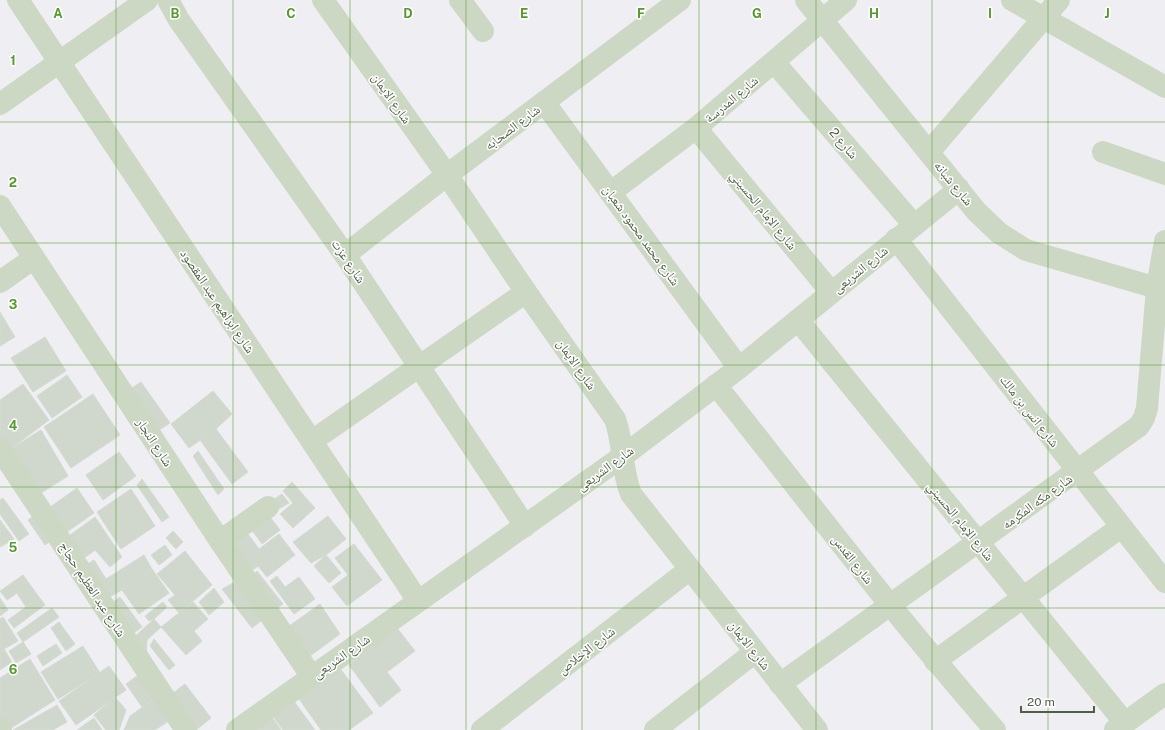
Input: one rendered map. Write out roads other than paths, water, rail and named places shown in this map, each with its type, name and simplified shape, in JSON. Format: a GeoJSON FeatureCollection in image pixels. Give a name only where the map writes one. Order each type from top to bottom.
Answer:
{"type":"FeatureCollection","features":[{"type":"Feature","properties":{"kind":"street","name":"شارع ابراهيم عبد المقصود"},"geometry":{"type":"LineString","coordinates":[[18,0],[418,601]]}},
{"type":"Feature","properties":{"kind":"street"},"geometry":{"type":"LineString","coordinates":[[0,104],[147,0]]}},
{"type":"Feature","properties":{"kind":"street","name":"شارع عزت"},"geometry":{"type":"LineString","coordinates":[[168,0],[179,20],[345,255],[525,526]]}},
{"type":"Feature","properties":{"kind":"street","name":"شارع الايمان"},"geometry":{"type":"LineString","coordinates":[[323,0],[447,175],[526,292],[615,419],[621,437],[623,469],[631,494],[817,730]]}},
{"type":"Feature","properties":{"kind":"street","name":"شارع الصحابه"},"geometry":{"type":"LineString","coordinates":[[345,255],[447,175],[680,0]]}},
{"type":"Feature","properties":{"kind":"street","name":"شارع شبانه"},"geometry":{"type":"LineString","coordinates":[[806,0],[987,222],[1012,242],[1026,250],[1157,288]]}},
{"type":"Feature","properties":{"kind":"street","name":"شارع المدرسة"},"geometry":{"type":"LineString","coordinates":[[611,192],[696,128],[823,22],[846,0]]}},
{"type":"Feature","properties":{"kind":"street"},"geometry":{"type":"LineString","coordinates":[[1012,0],[1165,87]]}},
{"type":"Feature","properties":{"kind":"street"},"geometry":{"type":"LineString","coordinates":[[929,152],[1059,0]]}},
{"type":"Feature","properties":{"kind":"street"},"geometry":{"type":"LineString","coordinates":[[463,1],[483,32]]}},
{"type":"Feature","properties":{"kind":"street","name":"شارع 2"},"geometry":{"type":"LineString","coordinates":[[774,62],[914,225]]}},
{"type":"Feature","properties":{"kind":"street","name":"شارع محمد محمود شعبان"},"geometry":{"type":"LineString","coordinates":[[544,102],[739,368]]}},
{"type":"Feature","properties":{"kind":"street","name":"شارع الإمام الحسيني"},"geometry":{"type":"LineString","coordinates":[[696,128],[831,292]]}},
{"type":"Feature","properties":{"kind":"street"},"geometry":{"type":"LineString","coordinates":[[1103,152],[1165,174]]}},
{"type":"Feature","properties":{"kind":"street","name":"شارع الشريعى"},"geometry":{"type":"LineString","coordinates":[[237,730],[623,456],[739,368],[959,189]]}},
{"type":"Feature","properties":{"kind":"street","name":"شارع النجار"},"geometry":{"type":"LineString","coordinates":[[0,206],[220,541],[312,677]]}},
{"type":"Feature","properties":{"kind":"street","name":"شارع انس بن مالك"},"geometry":{"type":"LineString","coordinates":[[896,239],[1165,582]]}},
{"type":"Feature","properties":{"kind":"street","name":"شارع مكه المكرمه"},"geometry":{"type":"LineString","coordinates":[[780,684],[1139,426],[1156,404],[1157,288],[1165,241]]}},
{"type":"Feature","properties":{"kind":"street"},"geometry":{"type":"LineString","coordinates":[[0,282],[34,258]]}},
{"type":"Feature","properties":{"kind":"street"},"geometry":{"type":"LineString","coordinates":[[312,441],[526,292]]}},
{"type":"Feature","properties":{"kind":"street","name":"شارع الإمام الحسيني"},"geometry":{"type":"LineString","coordinates":[[798,320],[1022,597],[1120,726]]}},
{"type":"Feature","properties":{"kind":"street","name":"شارع القدس"},"geometry":{"type":"LineString","coordinates":[[716,385],[890,606],[935,661],[995,730]]}},
{"type":"Feature","properties":{"kind":"street","name":"شارع عبد العظيم حجاج"},"geometry":{"type":"LineString","coordinates":[[0,449],[186,730]]}},
{"type":"Feature","properties":{"kind":"street"},"geometry":{"type":"LineString","coordinates":[[220,541],[268,507]]}},
{"type":"Feature","properties":{"kind":"street"},"geometry":{"type":"LineString","coordinates":[[935,661],[1121,527]]}},
{"type":"Feature","properties":{"kind":"street","name":"شارع الإخلاص"},"geometry":{"type":"LineString","coordinates":[[482,730],[690,569]]}},
{"type":"Feature","properties":{"kind":"street"},"geometry":{"type":"LineString","coordinates":[[655,730],[755,652]]}},
{"type":"Feature","properties":{"kind":"street"},"geometry":{"type":"LineString","coordinates":[[1120,726],[1165,694]]}}]}
